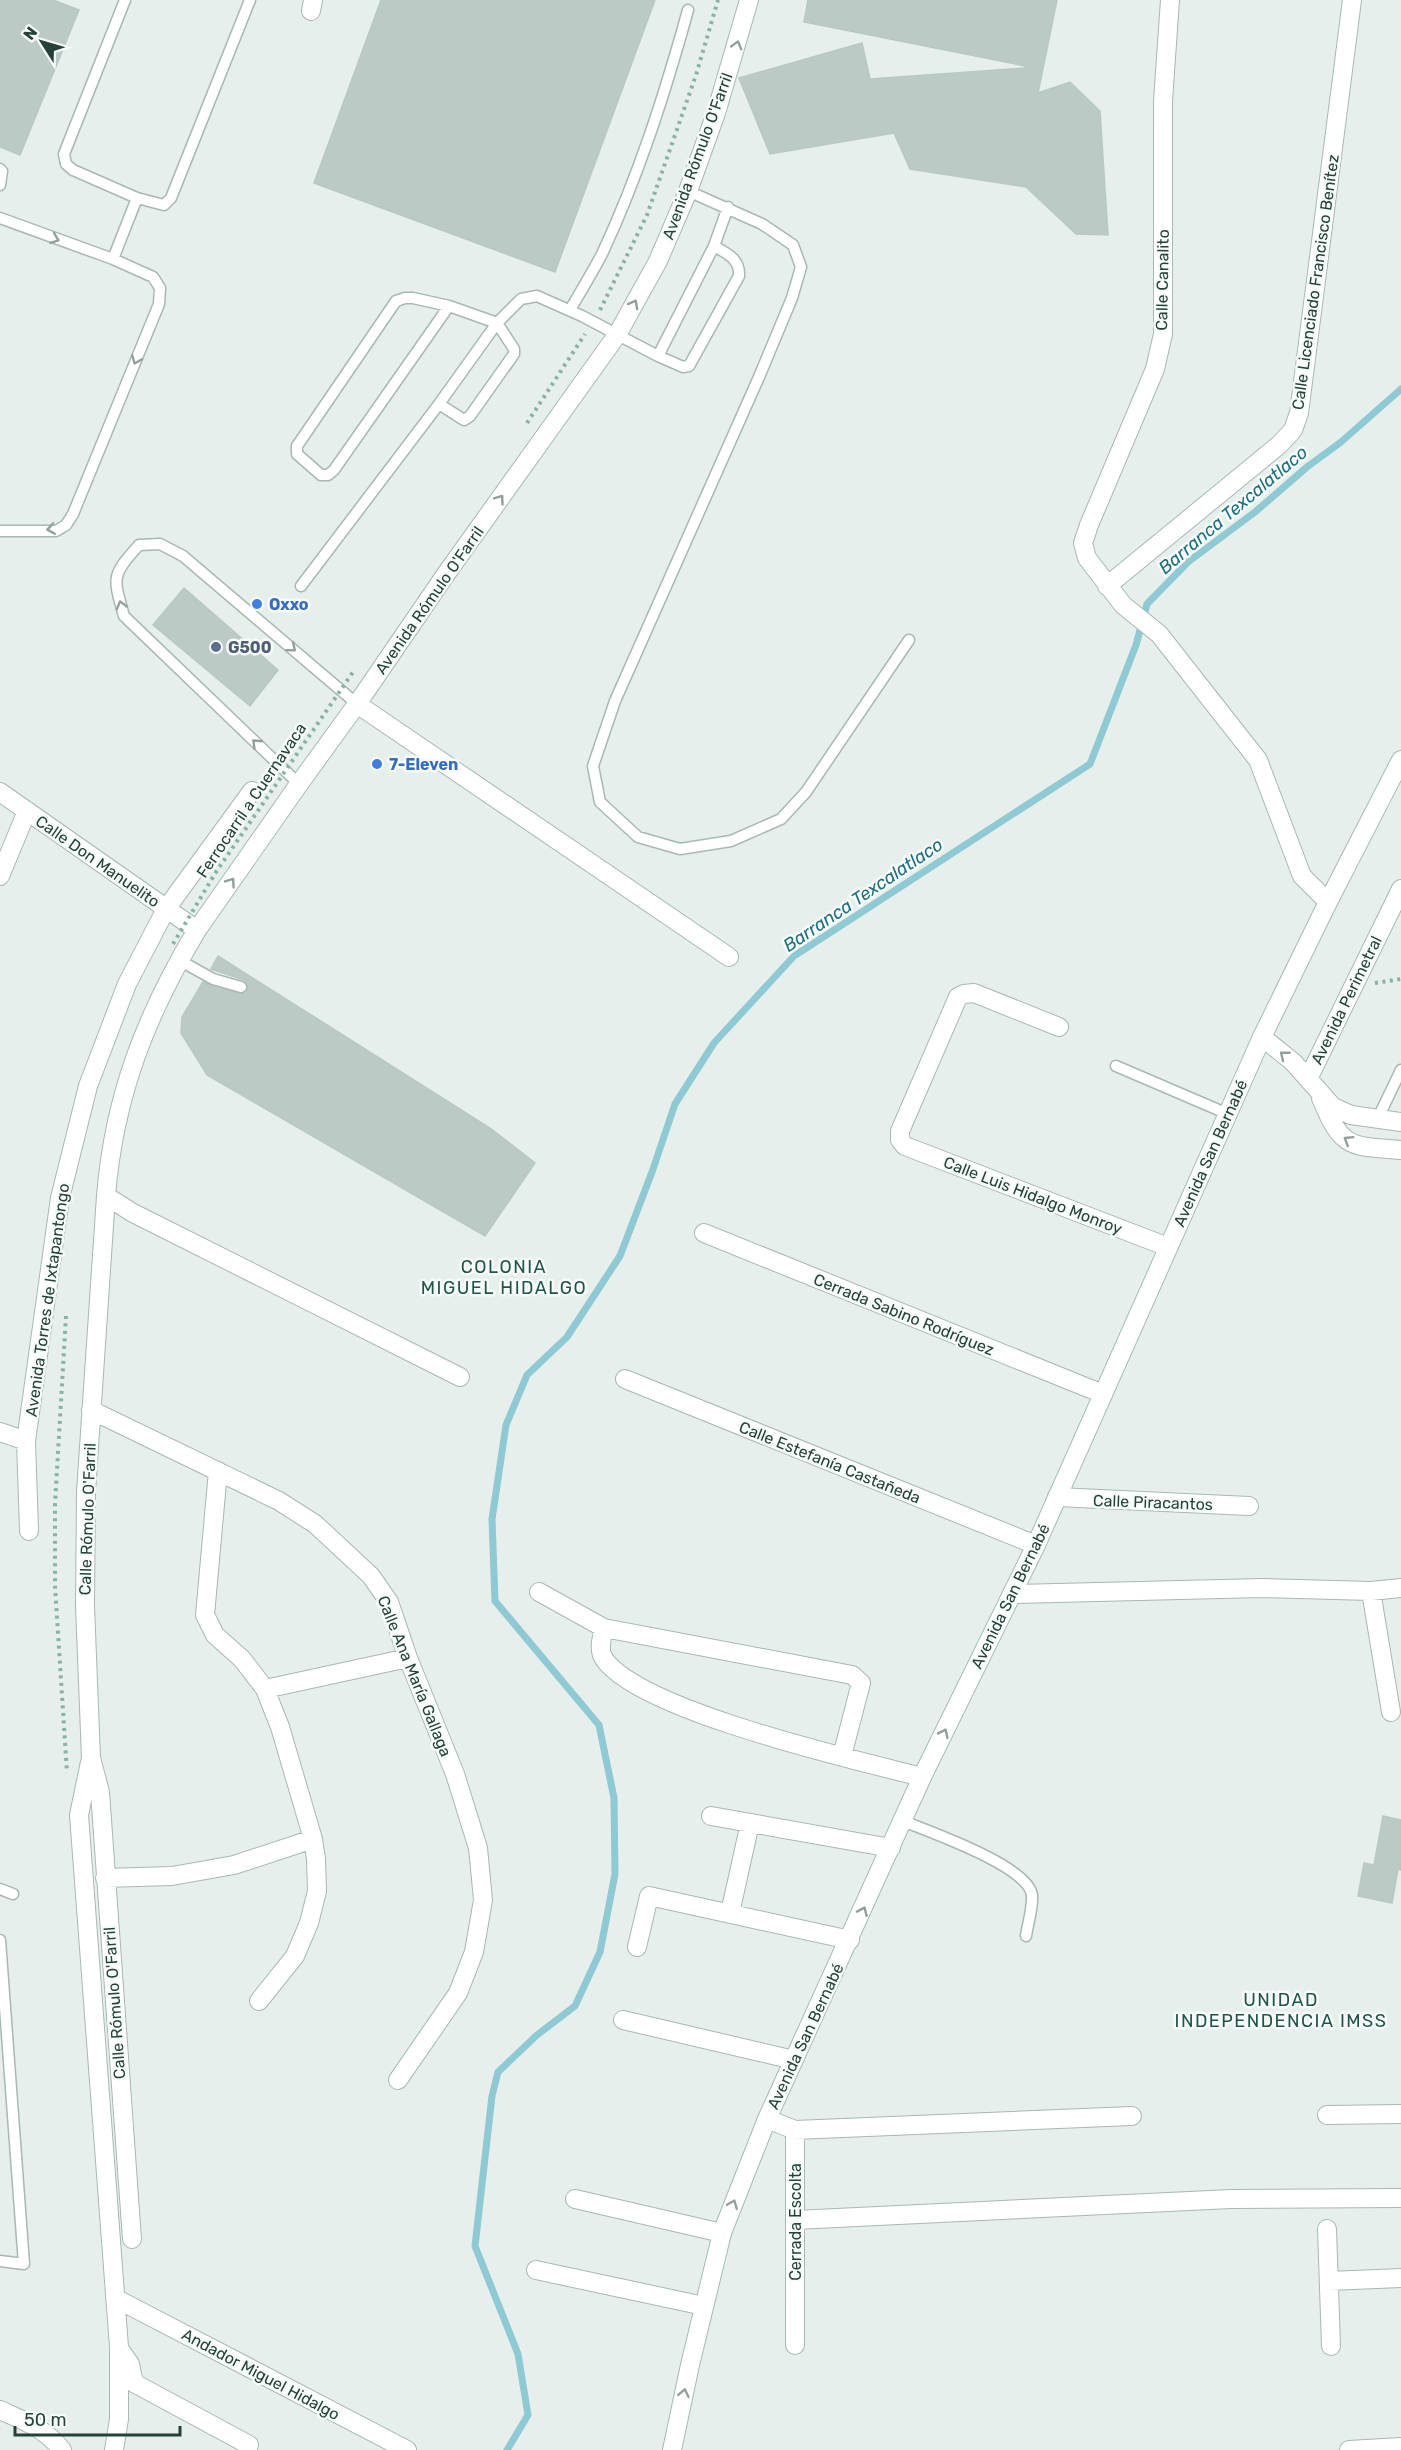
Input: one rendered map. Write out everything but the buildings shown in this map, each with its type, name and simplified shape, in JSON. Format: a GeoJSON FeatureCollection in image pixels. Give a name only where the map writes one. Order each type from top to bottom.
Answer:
{"type":"FeatureCollection","features":[{"type":"Feature","properties":{"kind":"street","name":"Avenida Rómulo O'Farril"},"geometry":{"type":"LineString","coordinates":[[106,1196],[109,1153],[117,1113],[136,1050],[176,952],[197,930],[452,565],[617,335],[658,261],[688,191],[716,113],[749,0]]}},
{"type":"Feature","properties":{"kind":"street","name":"Calle Canalito"},"geometry":{"type":"LineString","coordinates":[[1170,0],[1163,101],[1163,333],[1155,369],[1083,543],[1087,558],[1107,586],[1123,605],[1159,634],[1258,760],[1302,876],[1328,902]]}},
{"type":"Feature","properties":{"kind":"street","name":"Calle Licenciado Francisco Benítez"},"geometry":{"type":"LineString","coordinates":[[1107,586],[1279,445],[1293,430],[1299,413],[1352,0]]}},
{"type":"Feature","properties":{"kind":"street"},"geometry":{"type":"LineString","coordinates":[[357,704],[729,957]]}},
{"type":"Feature","properties":{"kind":"street","name":"Avenida San Bernabé"},"geometry":{"type":"LineString","coordinates":[[672,2450],[722,2233],[767,2119],[922,1777],[1036,1545],[1262,1037],[1401,760]]}},
{"type":"Feature","properties":{"kind":"street","name":"Avenida Torres de Ixtapantongo"},"geometry":{"type":"LineString","coordinates":[[29,1531],[26,1441],[60,1198],[88,1086],[127,984],[166,909],[252,791]]}},
{"type":"Feature","properties":{"kind":"street","name":"Calle Don Manuelito"},"geometry":{"type":"LineString","coordinates":[[0,792],[197,930]]}},
{"type":"Feature","properties":{"kind":"street"},"geometry":{"type":"LineString","coordinates":[[0,876],[27,811]]}},
{"type":"Feature","properties":{"kind":"street","name":"Avenida Perimetral"},"geometry":{"type":"LineString","coordinates":[[1308,1079],[1399,898]]}},
{"type":"Feature","properties":{"kind":"street","name":"Calle Luis Hidalgo Monroy"},"geometry":{"type":"LineString","coordinates":[[1059,1027],[974,993],[964,994],[958,998],[900,1131],[900,1140],[905,1146],[1168,1247]]}},
{"type":"Feature","properties":{"kind":"street"},"geometry":{"type":"LineString","coordinates":[[1262,1037],[1293,1062],[1320,1095],[1341,1112],[1377,1120],[1401,1122]]}},
{"type":"Feature","properties":{"kind":"street"},"geometry":{"type":"LineString","coordinates":[[1320,1095],[1332,1125],[1345,1140],[1363,1147],[1401,1150]]}},
{"type":"Feature","properties":{"kind":"street"},"geometry":{"type":"LineString","coordinates":[[106,1196],[143,1218],[460,1377]]}},
{"type":"Feature","properties":{"kind":"street","name":"Calle Rómulo O'Farril"},"geometry":{"type":"LineString","coordinates":[[106,1196],[86,1492],[85,1606],[91,1758],[100,1792],[132,2239]]}},
{"type":"Feature","properties":{"kind":"street","name":"Cerrada Sabino Rodríguez"},"geometry":{"type":"LineString","coordinates":[[704,1233],[1103,1394]]}},
{"type":"Feature","properties":{"kind":"street","name":"Calle Estefanía Castañeda"},"geometry":{"type":"LineString","coordinates":[[625,1379],[1036,1545]]}},
{"type":"Feature","properties":{"kind":"street","name":"Calle Ana María Gallaga"},"geometry":{"type":"LineString","coordinates":[[91,1410],[279,1501],[315,1524],[370,1576],[389,1602],[408,1658],[455,1774],[478,1848],[483,1900],[474,1952],[458,1993],[398,2080]]}},
{"type":"Feature","properties":{"kind":"street"},"geometry":{"type":"LineString","coordinates":[[0,1432],[26,1441]]}},
{"type":"Feature","properties":{"kind":"street"},"geometry":{"type":"LineString","coordinates":[[218,1471],[206,1615],[215,1635],[242,1659],[265,1689],[280,1727],[313,1839],[317,1891],[309,1923],[295,1956],[260,2001]]}},
{"type":"Feature","properties":{"kind":"street","name":"Calle Piracantos"},"geometry":{"type":"LineString","coordinates":[[1057,1497],[1249,1506]]}},
{"type":"Feature","properties":{"kind":"street"},"geometry":{"type":"LineString","coordinates":[[1012,1594],[1262,1588],[1371,1591],[1401,1588]]}},
{"type":"Feature","properties":{"kind":"street"},"geometry":{"type":"LineString","coordinates":[[1371,1591],[1391,1712]]}},
{"type":"Feature","properties":{"kind":"street"},"geometry":{"type":"LineString","coordinates":[[539,1592],[604,1628],[852,1675],[861,1683],[842,1756]]}},
{"type":"Feature","properties":{"kind":"street"},"geometry":{"type":"LineString","coordinates":[[604,1628],[600,1645],[603,1656],[615,1671],[639,1686],[695,1712],[748,1731],[922,1777]]}},
{"type":"Feature","properties":{"kind":"street"},"geometry":{"type":"LineString","coordinates":[[265,1689],[408,1658]]}},
{"type":"Feature","properties":{"kind":"street"},"geometry":{"type":"LineString","coordinates":[[91,1758],[79,1815],[119,2347],[119,2419],[114,2450]]}},
{"type":"Feature","properties":{"kind":"street"},"geometry":{"type":"LineString","coordinates":[[711,1816],[891,1848]]}},
{"type":"Feature","properties":{"kind":"street"},"geometry":{"type":"LineString","coordinates":[[730,1913],[750,1823]]}},
{"type":"Feature","properties":{"kind":"street"},"geometry":{"type":"LineString","coordinates":[[105,1878],[172,1876],[234,1864],[313,1839]]}},
{"type":"Feature","properties":{"kind":"street"},"geometry":{"type":"LineString","coordinates":[[637,1947],[649,1896],[850,1940]]}},
{"type":"Feature","properties":{"kind":"street"},"geometry":{"type":"LineString","coordinates":[[623,2020],[794,2060]]}},
{"type":"Feature","properties":{"kind":"street"},"geometry":{"type":"LineString","coordinates":[[1327,2115],[1401,2115]]}},
{"type":"Feature","properties":{"kind":"street"},"geometry":{"type":"LineString","coordinates":[[767,2119],[795,2130],[1132,2116]]}},
{"type":"Feature","properties":{"kind":"street","name":"Cerrada Escolta"},"geometry":{"type":"LineString","coordinates":[[795,2130],[795,2345]]}},
{"type":"Feature","properties":{"kind":"street"},"geometry":{"type":"LineString","coordinates":[[795,2220],[1231,2199],[1401,2198]]}},
{"type":"Feature","properties":{"kind":"street"},"geometry":{"type":"LineString","coordinates":[[575,2199],[722,2233]]}},
{"type":"Feature","properties":{"kind":"street"},"geometry":{"type":"LineString","coordinates":[[1327,2229],[1331,2346]]}},
{"type":"Feature","properties":{"kind":"street"},"geometry":{"type":"LineString","coordinates":[[536,2270],[704,2306]]}},
{"type":"Feature","properties":{"kind":"street"},"geometry":{"type":"LineString","coordinates":[[1329,2282],[1401,2278]]}},
{"type":"Feature","properties":{"kind":"street","name":"Andador Miguel Hidalgo"},"geometry":{"type":"LineString","coordinates":[[115,2298],[407,2450]]}},
{"type":"Feature","properties":{"kind":"street"},"geometry":{"type":"LineString","coordinates":[[119,2347],[130,2364],[134,2384],[249,2445]]}},
{"type":"Feature","properties":{"kind":"street"},"geometry":{"type":"LineString","coordinates":[[0,2410],[35,2425],[52,2437],[62,2450]]}},
{"type":"Feature","properties":{"kind":"street"},"geometry":{"type":"LineString","coordinates":[[1349,2450],[1401,2447]]}},
{"type":"Feature","properties":{"kind":"lane"},"geometry":{"type":"LineString","coordinates":[[125,0],[64,154],[66,164],[73,170],[137,198],[164,206],[168,203],[250,0]]}},
{"type":"Feature","properties":{"kind":"lane"},"geometry":{"type":"LineString","coordinates":[[570,310],[601,255],[630,190],[667,85],[688,10]]}},
{"type":"Feature","properties":{"kind":"lane"},"geometry":{"type":"LineString","coordinates":[[0,169],[2,171],[0,185]]}},
{"type":"Feature","properties":{"kind":"lane"},"geometry":{"type":"LineString","coordinates":[[688,191],[762,224],[793,245],[801,267],[792,298],[759,377],[615,701],[593,766],[600,802],[638,837],[680,849],[731,841],[781,819],[806,792],[909,640]]}},
{"type":"Feature","properties":{"kind":"lane"},"geometry":{"type":"LineString","coordinates":[[113,260],[137,198]]}},
{"type":"Feature","properties":{"kind":"lane"},"geometry":{"type":"LineString","coordinates":[[658,356],[714,246],[728,207]]}},
{"type":"Feature","properties":{"kind":"lane"},"geometry":{"type":"LineString","coordinates":[[0,218],[153,277],[160,288],[159,304],[66,525],[56,531],[0,531]]}},
{"type":"Feature","properties":{"kind":"lane"},"geometry":{"type":"LineString","coordinates":[[301,586],[439,404],[497,322],[521,299],[537,296],[570,310],[658,356],[683,367],[689,366],[739,276],[740,266],[736,260],[714,246]]}},
{"type":"Feature","properties":{"kind":"lane"},"geometry":{"type":"LineString","coordinates":[[439,404],[464,420],[470,416],[514,354],[511,344],[497,322],[450,306],[405,298],[396,302],[297,446],[297,454],[302,461],[321,475],[328,475],[334,470],[450,306]]}},
{"type":"Feature","properties":{"kind":"lane"},"geometry":{"type":"LineString","coordinates":[[298,784],[124,616],[115,582],[122,563],[139,545],[160,544],[183,556],[357,704]]}},
{"type":"Feature","properties":{"kind":"lane"},"geometry":{"type":"LineString","coordinates":[[176,952],[213,979],[240,987]]}},
{"type":"Feature","properties":{"kind":"lane"},"geometry":{"type":"LineString","coordinates":[[1116,1066],[1228,1114]]}},
{"type":"Feature","properties":{"kind":"lane"},"geometry":{"type":"LineString","coordinates":[[1377,1120],[1401,1070]]}},
{"type":"Feature","properties":{"kind":"lane"},"geometry":{"type":"LineString","coordinates":[[903,1821],[1003,1864],[1023,1877],[1032,1894],[1026,1936]]}},
{"type":"Feature","properties":{"kind":"lane"},"geometry":{"type":"LineString","coordinates":[[0,1889],[13,1894]]}},
{"type":"Feature","properties":{"kind":"lane"},"geometry":{"type":"LineString","coordinates":[[0,1940],[24,2264],[0,2261]]}},
{"type":"Feature","properties":{"kind":"path"},"geometry":{"type":"LineString","coordinates":[[600,309],[647,215],[696,75],[718,0]]}},
{"type":"Feature","properties":{"kind":"path","name":"Ferrocarril a Cuernavaca"},"geometry":{"type":"LineString","coordinates":[[176,952],[216,872],[353,672]]}},
{"type":"Feature","properties":{"kind":"waterway","name":"Barranca Texcalatlaco"},"geometry":{"type":"LineString","coordinates":[[507,2450],[528,2415],[518,2354],[475,2246],[492,2096],[498,2072],[537,2035],[575,2006],[600,1952],[615,1874],[614,1798],[599,1725],[495,1601],[492,1519],[506,1425],[527,1375],[567,1337],[620,1256],[675,1104],[714,1043],[794,956],[1090,764],[1136,645],[1147,604],[1188,562],[1255,512],[1307,467],[1341,442],[1401,389]]}},
{"type":"Feature","properties":{"kind":"place","name":"Oxxo"},"geometry":{"type":"Point","coordinates":[257,604]}},
{"type":"Feature","properties":{"kind":"place","name":"G500"},"geometry":{"type":"Point","coordinates":[216,647]}},
{"type":"Feature","properties":{"kind":"place","name":"7-Eleven"},"geometry":{"type":"Point","coordinates":[377,764]}},
{"type":"Feature","properties":{"kind":"district","name":"COLONIA MIGUEL HIDALGO"},"geometry":{"type":"Point","coordinates":[504,1277]}},
{"type":"Feature","properties":{"kind":"district","name":"UNIDAD INDEPENDENCIA IMSS"},"geometry":{"type":"Point","coordinates":[1281,2010]}}]}
